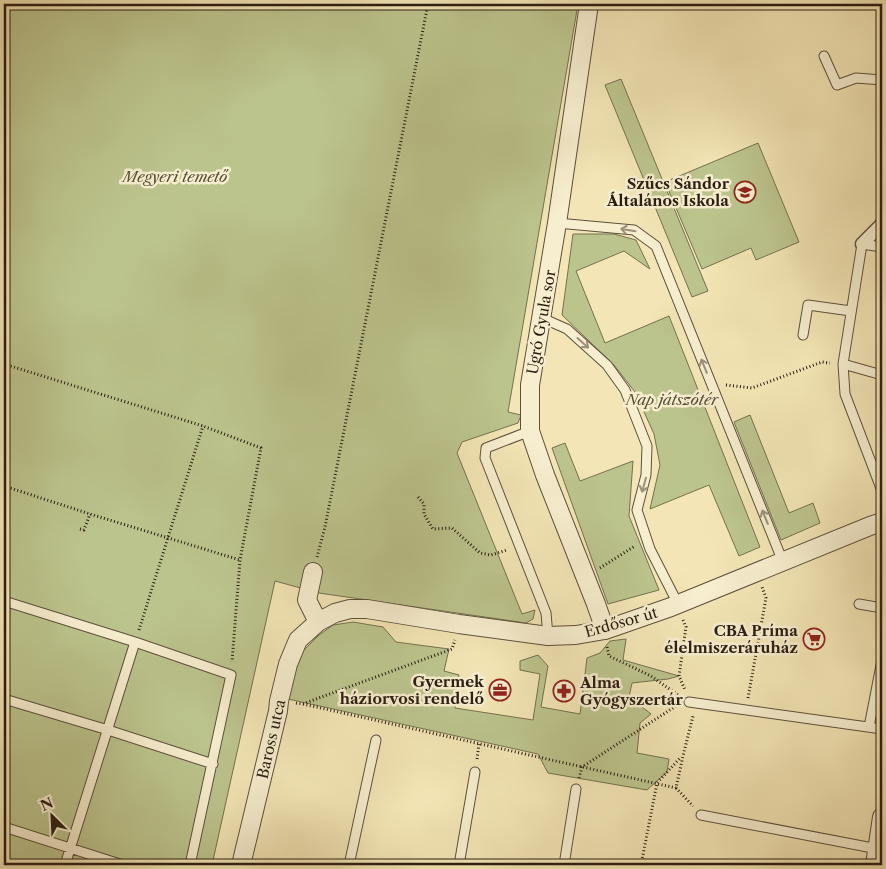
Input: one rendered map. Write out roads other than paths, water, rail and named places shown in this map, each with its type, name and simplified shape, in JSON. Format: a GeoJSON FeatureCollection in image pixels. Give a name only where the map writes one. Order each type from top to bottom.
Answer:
{"type":"FeatureCollection","features":[{"type":"Feature","properties":{"kind":"street","name":"Ugró Gyula sor"},"geometry":{"type":"LineString","coordinates":[[589,4],[557,223],[530,385],[530,431],[605,630]]}},
{"type":"Feature","properties":{"kind":"street"},"geometry":{"type":"LineString","coordinates":[[862,244],[882,224]]}},
{"type":"Feature","properties":{"kind":"street","name":"Erdősor út"},"geometry":{"type":"LineString","coordinates":[[318,622],[335,613],[350,609],[367,609],[548,636],[576,635],[605,630],[678,604],[882,522]]}},
{"type":"Feature","properties":{"kind":"street"},"geometry":{"type":"LineString","coordinates":[[313,572],[307,600],[318,622]]}},
{"type":"Feature","properties":{"kind":"street","name":"Baross utca"},"geometry":{"type":"LineString","coordinates":[[241,865],[288,664],[298,640],[318,622]]}},
{"type":"Feature","properties":{"kind":"street"},"geometry":{"type":"LineString","coordinates":[[876,857],[882,820]]}},
{"type":"Feature","properties":{"kind":"lane"},"geometry":{"type":"LineString","coordinates":[[824,56],[837,85],[856,78],[882,80]]}},
{"type":"Feature","properties":{"kind":"lane"},"geometry":{"type":"LineString","coordinates":[[557,223],[634,230],[656,246],[783,562]]}},
{"type":"Feature","properties":{"kind":"lane"},"geometry":{"type":"LineString","coordinates":[[882,247],[862,244],[843,364],[844,394],[879,471],[882,491]]}},
{"type":"Feature","properties":{"kind":"lane"},"geometry":{"type":"LineString","coordinates":[[803,336],[808,305],[851,312]]}},
{"type":"Feature","properties":{"kind":"lane"},"geometry":{"type":"LineString","coordinates":[[542,318],[567,329],[607,365],[625,390],[647,446],[646,475],[637,510],[650,549],[678,604]]}},
{"type":"Feature","properties":{"kind":"lane"},"geometry":{"type":"LineString","coordinates":[[843,364],[882,375]]}},
{"type":"Feature","properties":{"kind":"lane"},"geometry":{"type":"LineString","coordinates":[[530,431],[486,448],[485,458],[546,613],[548,636]]}},
{"type":"Feature","properties":{"kind":"lane"},"geometry":{"type":"LineString","coordinates":[[4,601],[232,675],[190,865]]}},
{"type":"Feature","properties":{"kind":"lane"},"geometry":{"type":"LineString","coordinates":[[859,604],[882,608]]}},
{"type":"Feature","properties":{"kind":"lane"},"geometry":{"type":"LineString","coordinates":[[65,865],[135,642]]}},
{"type":"Feature","properties":{"kind":"lane"},"geometry":{"type":"LineString","coordinates":[[869,727],[882,660]]}},
{"type":"Feature","properties":{"kind":"lane"},"geometry":{"type":"LineString","coordinates":[[4,698],[213,764]]}},
{"type":"Feature","properties":{"kind":"lane"},"geometry":{"type":"LineString","coordinates":[[689,702],[882,729]]}},
{"type":"Feature","properties":{"kind":"lane"},"geometry":{"type":"LineString","coordinates":[[349,865],[376,740]]}},
{"type":"Feature","properties":{"kind":"lane"},"geometry":{"type":"LineString","coordinates":[[459,865],[475,772]]}},
{"type":"Feature","properties":{"kind":"lane"},"geometry":{"type":"LineString","coordinates":[[564,865],[576,789]]}},
{"type":"Feature","properties":{"kind":"lane"},"geometry":{"type":"LineString","coordinates":[[701,815],[876,857]]}},
{"type":"Feature","properties":{"kind":"lane"},"geometry":{"type":"LineString","coordinates":[[4,827],[123,865]]}},
{"type":"Feature","properties":{"kind":"place","name":"Szűcs Sándor Általános Iskola"},"geometry":{"type":"Point","coordinates":[745,192]}},
{"type":"Feature","properties":{"kind":"place","name":"CBA Príma élelmiszeráruház"},"geometry":{"type":"Point","coordinates":[814,639]}},
{"type":"Feature","properties":{"kind":"place","name":"Gyermek háziorvosi rendelő"},"geometry":{"type":"Point","coordinates":[500,690]}},
{"type":"Feature","properties":{"kind":"place","name":"Alma Gyógyszertár"},"geometry":{"type":"Point","coordinates":[564,691]}},
{"type":"Feature","properties":{"kind":"park label","name":"Megyeri temető"},"geometry":{"type":"Point","coordinates":[175,176]}},
{"type":"Feature","properties":{"kind":"park label","name":"Nap játszótér"},"geometry":{"type":"Point","coordinates":[672,399]}}]}
